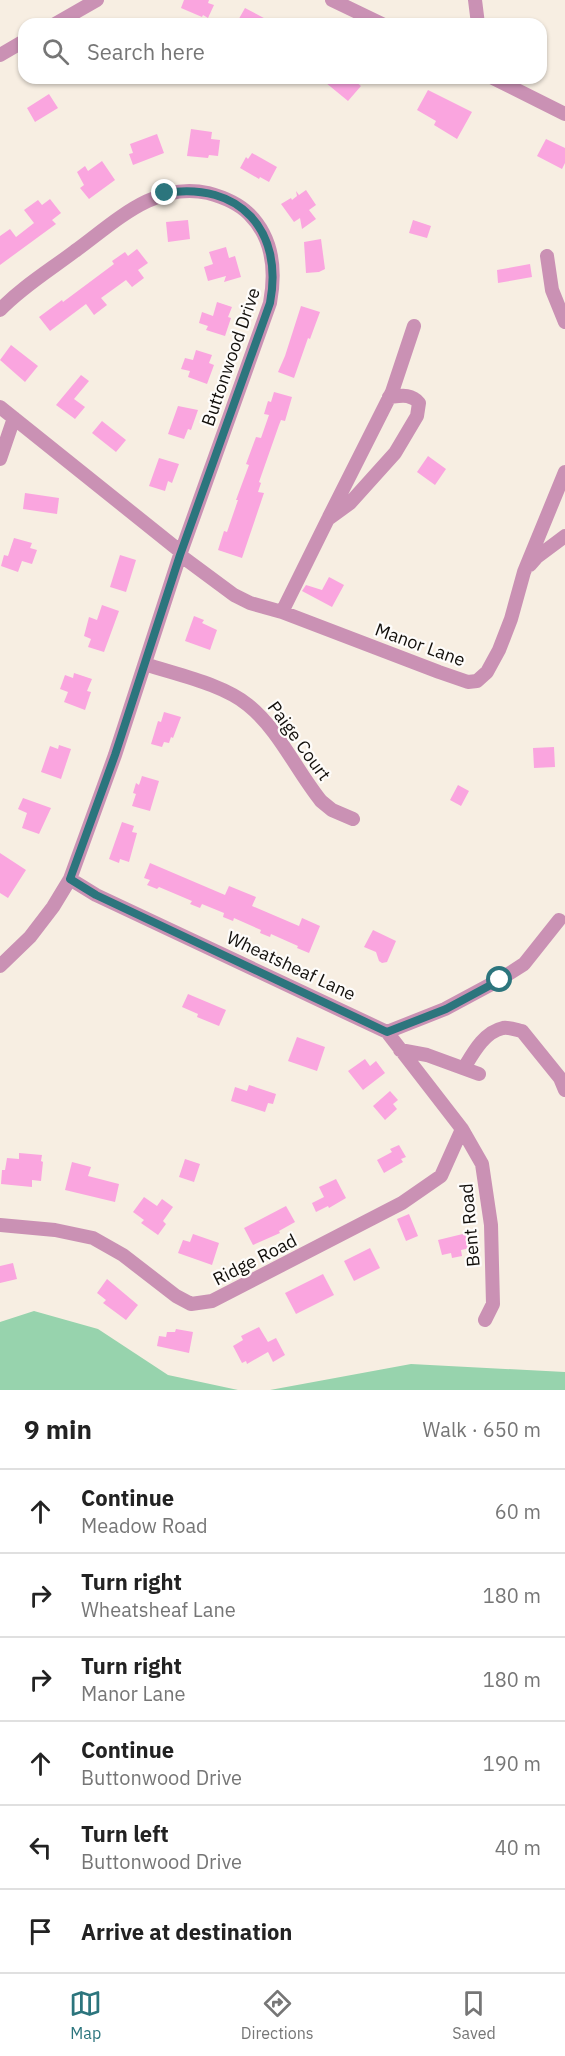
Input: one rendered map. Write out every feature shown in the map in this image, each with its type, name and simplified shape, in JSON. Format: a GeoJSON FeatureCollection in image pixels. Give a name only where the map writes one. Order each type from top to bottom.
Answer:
{"type":"FeatureCollection","features":[{"type":"Feature","properties":{"kind":"street"},"geometry":{"type":"LineString","coordinates":[[66,18],[97,0]]}},
{"type":"Feature","properties":{"kind":"street"},"geometry":{"type":"LineString","coordinates":[[332,0],[370,18]]}},
{"type":"Feature","properties":{"kind":"street"},"geometry":{"type":"LineString","coordinates":[[475,0],[477,18]]}},
{"type":"Feature","properties":{"kind":"street"},"geometry":{"type":"LineString","coordinates":[[0,55],[18,44]]}},
{"type":"Feature","properties":{"kind":"street"},"geometry":{"type":"LineString","coordinates":[[505,84],[565,114]]}},
{"type":"Feature","properties":{"kind":"street","name":"Buttonwood Drive"},"geometry":{"type":"LineString","coordinates":[[0,310],[23,289],[140,204],[165,193],[182,190],[217,195],[244,210],[260,228],[268,244],[274,270],[270,303],[181,553]]}},
{"type":"Feature","properties":{"kind":"street"},"geometry":{"type":"LineString","coordinates":[[547,256],[552,290],[565,322]]}},
{"type":"Feature","properties":{"kind":"street"},"geometry":{"type":"LineString","coordinates":[[282,612],[389,397],[414,326]]}},
{"type":"Feature","properties":{"kind":"street"},"geometry":{"type":"LineString","coordinates":[[328,519],[367,487],[406,438],[417,416],[419,402],[415,399],[404,395],[389,397]]}},
{"type":"Feature","properties":{"kind":"street","name":"Manor Lane"},"geometry":{"type":"LineString","coordinates":[[0,407],[234,595],[250,603],[282,612],[468,681],[477,681],[487,672],[499,650],[511,619],[524,572],[565,472]]}},
{"type":"Feature","properties":{"kind":"street"},"geometry":{"type":"LineString","coordinates":[[0,459],[14,418]]}},
{"type":"Feature","properties":{"kind":"street"},"geometry":{"type":"LineString","coordinates":[[524,572],[537,557],[565,536]]}},
{"type":"Feature","properties":{"kind":"street"},"geometry":{"type":"LineString","coordinates":[[0,966],[30,937],[53,907],[70,879],[181,553]]}},
{"type":"Feature","properties":{"kind":"street","name":"Paige Court"},"geometry":{"type":"LineString","coordinates":[[145,664],[219,689],[245,703],[265,722],[321,801],[332,810],[353,819]]}},
{"type":"Feature","properties":{"kind":"street","name":"Wheatsheaf Lane"},"geometry":{"type":"LineString","coordinates":[[70,879],[96,895],[387,1032],[462,1130]]}},
{"type":"Feature","properties":{"kind":"street"},"geometry":{"type":"LineString","coordinates":[[387,1032],[446,1009],[500,980],[524,964],[559,920]]}},
{"type":"Feature","properties":{"kind":"street"},"geometry":{"type":"LineString","coordinates":[[464,1068],[476,1048],[489,1034],[504,1028],[522,1031],[560,1078],[565,1090]]}},
{"type":"Feature","properties":{"kind":"street"},"geometry":{"type":"LineString","coordinates":[[400,1050],[427,1055],[479,1074]]}},
{"type":"Feature","properties":{"kind":"street","name":"Ridge Road"},"geometry":{"type":"LineString","coordinates":[[0,1225],[55,1230],[93,1238],[123,1255],[176,1296],[191,1304],[206,1303],[402,1203],[441,1176],[462,1130]]}},
{"type":"Feature","properties":{"kind":"street","name":"Bent Road"},"geometry":{"type":"LineString","coordinates":[[462,1130],[482,1164],[491,1225],[493,1304],[485,1320]]}},
{"type":"Feature","properties":{"kind":"green space"},"geometry":{"type":"Polygon","coordinates":[[[34,1311],[98,1329],[168,1375],[238,1390],[0,1390],[0,1322],[34,1311]]]}},
{"type":"Feature","properties":{"kind":"green space"},"geometry":{"type":"Polygon","coordinates":[[[411,1364],[565,1372],[565,1390],[270,1390],[411,1364]]]}},
{"type":"Feature","properties":{"kind":"building"},"geometry":{"type":"Polygon","coordinates":[[[184,0],[209,0],[208,3],[214,5],[208,18],[203,15],[202,17],[181,8],[184,0]]]}},
{"type":"Feature","properties":{"kind":"building"},"geometry":{"type":"Polygon","coordinates":[[[245,8],[264,18],[239,18],[245,8]]]}},
{"type":"Feature","properties":{"kind":"building"},"geometry":{"type":"Polygon","coordinates":[[[327,84],[358,84],[361,86],[348,101],[327,84]]]}},
{"type":"Feature","properties":{"kind":"building"},"geometry":{"type":"Polygon","coordinates":[[[428,90],[472,112],[457,139],[434,125],[436,121],[417,110],[428,90]]]}},
{"type":"Feature","properties":{"kind":"building"},"geometry":{"type":"Polygon","coordinates":[[[49,94],[58,108],[35,122],[27,108],[49,94]]]}},
{"type":"Feature","properties":{"kind":"building"},"geometry":{"type":"Polygon","coordinates":[[[191,129],[212,132],[211,139],[220,140],[218,156],[209,155],[208,158],[187,156],[191,129]]]}},
{"type":"Feature","properties":{"kind":"building"},"geometry":{"type":"Polygon","coordinates":[[[157,134],[164,153],[133,165],[129,154],[133,153],[130,144],[157,134]]]}},
{"type":"Feature","properties":{"kind":"building"},"geometry":{"type":"Polygon","coordinates":[[[546,139],[565,148],[565,163],[562,169],[537,156],[546,139]]]}},
{"type":"Feature","properties":{"kind":"building"},"geometry":{"type":"Polygon","coordinates":[[[252,153],[277,167],[269,182],[240,168],[246,157],[248,159],[252,153]]]}},
{"type":"Feature","properties":{"kind":"building"},"geometry":{"type":"Polygon","coordinates":[[[102,161],[115,180],[89,199],[80,188],[84,185],[77,172],[85,166],[88,171],[102,161]]]}},
{"type":"Feature","properties":{"kind":"building"},"geometry":{"type":"Polygon","coordinates":[[[306,190],[316,205],[309,210],[316,219],[302,229],[300,218],[294,222],[281,204],[297,196],[296,191],[299,195],[306,190]]]}},
{"type":"Feature","properties":{"kind":"building"},"geometry":{"type":"Polygon","coordinates":[[[50,199],[61,213],[52,220],[56,224],[0,265],[0,236],[10,229],[16,237],[34,223],[24,210],[38,200],[42,205],[50,199]]]}},
{"type":"Feature","properties":{"kind":"building"},"geometry":{"type":"Polygon","coordinates":[[[188,220],[190,239],[168,242],[166,222],[188,220]]]}},
{"type":"Feature","properties":{"kind":"building"},"geometry":{"type":"Polygon","coordinates":[[[413,220],[431,226],[427,238],[409,233],[413,220]]]}},
{"type":"Feature","properties":{"kind":"building"},"geometry":{"type":"Polygon","coordinates":[[[321,239],[325,269],[306,273],[304,242],[321,239]]]}},
{"type":"Feature","properties":{"kind":"building"},"geometry":{"type":"Polygon","coordinates":[[[226,247],[229,258],[235,256],[241,277],[224,282],[226,276],[208,281],[204,267],[213,264],[209,252],[226,247]]]}},
{"type":"Feature","properties":{"kind":"building"},"geometry":{"type":"Polygon","coordinates":[[[137,249],[148,263],[138,270],[144,278],[132,287],[126,280],[101,298],[107,305],[94,315],[86,304],[50,331],[39,317],[114,264],[112,261],[125,252],[128,256],[137,249]]]}},
{"type":"Feature","properties":{"kind":"building"},"geometry":{"type":"Polygon","coordinates":[[[530,264],[532,277],[498,283],[497,270],[530,264]]]}},
{"type":"Feature","properties":{"kind":"building"},"geometry":{"type":"Polygon","coordinates":[[[217,302],[232,307],[225,336],[206,330],[208,326],[199,323],[202,312],[213,316],[217,302]]]}},
{"type":"Feature","properties":{"kind":"building"},"geometry":{"type":"Polygon","coordinates":[[[301,306],[320,312],[294,378],[278,372],[301,306]]]}},
{"type":"Feature","properties":{"kind":"building"},"geometry":{"type":"Polygon","coordinates":[[[11,345],[38,366],[25,382],[0,360],[11,345]]]}},
{"type":"Feature","properties":{"kind":"building"},"geometry":{"type":"Polygon","coordinates":[[[196,350],[212,355],[209,363],[214,365],[207,384],[188,377],[190,371],[181,369],[185,358],[193,360],[196,350]]]}},
{"type":"Feature","properties":{"kind":"building"},"geometry":{"type":"Polygon","coordinates":[[[81,375],[89,381],[74,399],[85,407],[75,419],[56,405],[81,375]]]}},
{"type":"Feature","properties":{"kind":"building"},"geometry":{"type":"Polygon","coordinates":[[[274,392],[292,397],[285,421],[281,420],[259,482],[261,483],[258,492],[264,493],[242,558],[218,550],[238,500],[236,500],[249,465],[246,464],[256,437],[261,438],[269,415],[264,414],[274,392]]]}},
{"type":"Feature","properties":{"kind":"building"},"geometry":{"type":"Polygon","coordinates":[[[178,406],[198,410],[191,430],[188,429],[184,439],[168,434],[178,406]]]}},
{"type":"Feature","properties":{"kind":"building"},"geometry":{"type":"Polygon","coordinates":[[[102,421],[126,440],[116,452],[92,433],[102,421]]]}},
{"type":"Feature","properties":{"kind":"building"},"geometry":{"type":"Polygon","coordinates":[[[428,456],[446,469],[435,485],[417,472],[428,456]]]}},
{"type":"Feature","properties":{"kind":"building"},"geometry":{"type":"Polygon","coordinates":[[[159,458],[179,464],[172,483],[168,481],[165,491],[149,486],[159,458]]]}},
{"type":"Feature","properties":{"kind":"building"},"geometry":{"type":"Polygon","coordinates":[[[25,493],[59,498],[57,514],[23,509],[25,493]]]}},
{"type":"Feature","properties":{"kind":"building"},"geometry":{"type":"Polygon","coordinates":[[[14,538],[32,543],[30,548],[37,550],[32,564],[22,561],[18,572],[1,566],[4,555],[8,556],[14,538]]]}},
{"type":"Feature","properties":{"kind":"building"},"geometry":{"type":"Polygon","coordinates":[[[120,555],[136,560],[126,592],[110,587],[120,555]]]}},
{"type":"Feature","properties":{"kind":"building"},"geometry":{"type":"Polygon","coordinates":[[[329,577],[344,585],[332,607],[302,591],[306,585],[322,590],[329,577]]]}},
{"type":"Feature","properties":{"kind":"building"},"geometry":{"type":"Polygon","coordinates":[[[102,605],[119,611],[104,652],[88,647],[91,639],[84,636],[89,617],[97,620],[102,605]]]}},
{"type":"Feature","properties":{"kind":"building"},"geometry":{"type":"Polygon","coordinates":[[[194,616],[204,620],[202,623],[217,630],[210,650],[185,641],[194,616]]]}},
{"type":"Feature","properties":{"kind":"building"},"geometry":{"type":"Polygon","coordinates":[[[74,673],[92,679],[87,691],[91,692],[85,710],[64,702],[68,692],[60,689],[65,675],[73,678],[74,673]]]}},
{"type":"Feature","properties":{"kind":"building"},"geometry":{"type":"Polygon","coordinates":[[[164,712],[181,717],[173,738],[171,737],[169,743],[164,742],[162,747],[151,744],[158,721],[161,722],[164,712]]]}},
{"type":"Feature","properties":{"kind":"building"},"geometry":{"type":"Polygon","coordinates":[[[59,745],[71,749],[61,779],[41,772],[50,746],[58,749],[59,745]]]}},
{"type":"Feature","properties":{"kind":"building"},"geometry":{"type":"Polygon","coordinates":[[[554,747],[555,767],[534,768],[533,748],[554,747]]]}},
{"type":"Feature","properties":{"kind":"building"},"geometry":{"type":"Polygon","coordinates":[[[142,776],[159,781],[150,811],[132,806],[136,794],[133,793],[136,783],[139,785],[142,776]]]}},
{"type":"Feature","properties":{"kind":"building"},"geometry":{"type":"Polygon","coordinates":[[[458,785],[469,791],[461,806],[450,800],[458,785]]]}},
{"type":"Feature","properties":{"kind":"building"},"geometry":{"type":"Polygon","coordinates":[[[23,798],[51,808],[39,834],[22,828],[27,813],[18,809],[23,798]]]}},
{"type":"Feature","properties":{"kind":"building"},"geometry":{"type":"Polygon","coordinates":[[[122,822],[134,826],[132,832],[137,833],[129,862],[120,859],[119,863],[109,859],[122,822]]]}},
{"type":"Feature","properties":{"kind":"building"},"geometry":{"type":"Polygon","coordinates":[[[0,853],[26,870],[8,898],[0,893],[0,853]]]}},
{"type":"Feature","properties":{"kind":"building"},"geometry":{"type":"Polygon","coordinates":[[[150,863],[225,895],[229,886],[256,897],[252,906],[299,926],[302,918],[320,926],[309,953],[271,934],[270,937],[260,933],[261,930],[234,918],[233,921],[223,917],[224,913],[202,904],[200,908],[190,904],[192,901],[159,887],[157,889],[147,885],[150,880],[144,878],[150,863]]]}},
{"type":"Feature","properties":{"kind":"building"},"geometry":{"type":"Polygon","coordinates":[[[373,930],[396,941],[387,962],[382,963],[376,952],[364,947],[373,930]]]}},
{"type":"Feature","properties":{"kind":"building"},"geometry":{"type":"Polygon","coordinates":[[[188,994],[226,1010],[219,1026],[197,1017],[198,1014],[182,1007],[188,994]]]}},
{"type":"Feature","properties":{"kind":"building"},"geometry":{"type":"Polygon","coordinates":[[[297,1037],[325,1047],[317,1071],[288,1061],[297,1037]]]}},
{"type":"Feature","properties":{"kind":"building"},"geometry":{"type":"Polygon","coordinates":[[[365,1059],[370,1066],[376,1061],[385,1073],[363,1090],[348,1071],[365,1059]]]}},
{"type":"Feature","properties":{"kind":"building"},"geometry":{"type":"Polygon","coordinates":[[[249,1085],[276,1094],[273,1104],[268,1103],[265,1112],[231,1101],[235,1087],[247,1091],[249,1085]]]}},
{"type":"Feature","properties":{"kind":"building"},"geometry":{"type":"Polygon","coordinates":[[[390,1091],[398,1100],[393,1104],[397,1109],[385,1120],[373,1106],[390,1091]]]}},
{"type":"Feature","properties":{"kind":"building"},"geometry":{"type":"Polygon","coordinates":[[[399,1145],[406,1157],[401,1159],[403,1162],[384,1173],[377,1160],[392,1152],[390,1149],[399,1145]]]}},
{"type":"Feature","properties":{"kind":"building"},"geometry":{"type":"Polygon","coordinates":[[[19,1153],[42,1155],[41,1181],[32,1180],[32,1187],[1,1184],[2,1170],[5,1170],[7,1158],[19,1159],[19,1153]]]}},
{"type":"Feature","properties":{"kind":"building"},"geometry":{"type":"Polygon","coordinates":[[[185,1159],[200,1164],[194,1182],[179,1177],[185,1159]]]}},
{"type":"Feature","properties":{"kind":"building"},"geometry":{"type":"Polygon","coordinates":[[[72,1162],[91,1167],[88,1176],[119,1184],[115,1202],[65,1190],[72,1162]]]}},
{"type":"Feature","properties":{"kind":"building"},"geometry":{"type":"Polygon","coordinates":[[[336,1179],[346,1198],[329,1208],[328,1206],[316,1212],[312,1203],[324,1197],[319,1187],[336,1179]]]}},
{"type":"Feature","properties":{"kind":"building"},"geometry":{"type":"Polygon","coordinates":[[[144,1197],[157,1206],[162,1199],[173,1207],[163,1221],[166,1224],[158,1235],[141,1223],[144,1220],[133,1212],[144,1197]]]}},
{"type":"Feature","properties":{"kind":"building"},"geometry":{"type":"Polygon","coordinates":[[[286,1206],[295,1222],[279,1231],[280,1233],[253,1245],[244,1228],[286,1206]]]}},
{"type":"Feature","properties":{"kind":"building"},"geometry":{"type":"Polygon","coordinates":[[[409,1214],[418,1236],[406,1241],[397,1219],[409,1214]]]}},
{"type":"Feature","properties":{"kind":"building"},"geometry":{"type":"Polygon","coordinates":[[[475,1231],[479,1246],[461,1250],[462,1256],[452,1258],[451,1253],[442,1255],[438,1240],[475,1231]]]}},
{"type":"Feature","properties":{"kind":"building"},"geometry":{"type":"Polygon","coordinates":[[[193,1234],[219,1243],[212,1265],[178,1253],[183,1240],[190,1242],[193,1234]]]}},
{"type":"Feature","properties":{"kind":"building"},"geometry":{"type":"Polygon","coordinates":[[[370,1248],[380,1268],[354,1281],[344,1261],[370,1248]]]}},
{"type":"Feature","properties":{"kind":"building"},"geometry":{"type":"Polygon","coordinates":[[[13,1263],[17,1279],[0,1283],[0,1266],[13,1263]]]}},
{"type":"Feature","properties":{"kind":"building"},"geometry":{"type":"Polygon","coordinates":[[[323,1274],[334,1295],[296,1314],[285,1293],[323,1274]]]}},
{"type":"Feature","properties":{"kind":"building"},"geometry":{"type":"Polygon","coordinates":[[[107,1279],[138,1305],[126,1320],[103,1303],[106,1300],[97,1293],[107,1279]]]}},
{"type":"Feature","properties":{"kind":"building"},"geometry":{"type":"Polygon","coordinates":[[[259,1327],[268,1342],[276,1338],[285,1355],[273,1362],[268,1352],[247,1364],[246,1361],[242,1363],[233,1346],[243,1340],[241,1336],[259,1327]]]}},
{"type":"Feature","properties":{"kind":"building"},"geometry":{"type":"Polygon","coordinates":[[[176,1329],[193,1332],[189,1353],[157,1346],[159,1336],[166,1337],[167,1332],[175,1332],[176,1329]]]}},
{"type":"Feature","properties":{"kind":"route"},"geometry":{"type":"LineString","coordinates":[[165,193],[182,190],[217,195],[244,210],[260,228],[268,244],[272,256],[274,283],[270,303],[180,555],[115,755],[70,879],[96,895],[387,1032],[446,1009],[500,980]]}}]}
